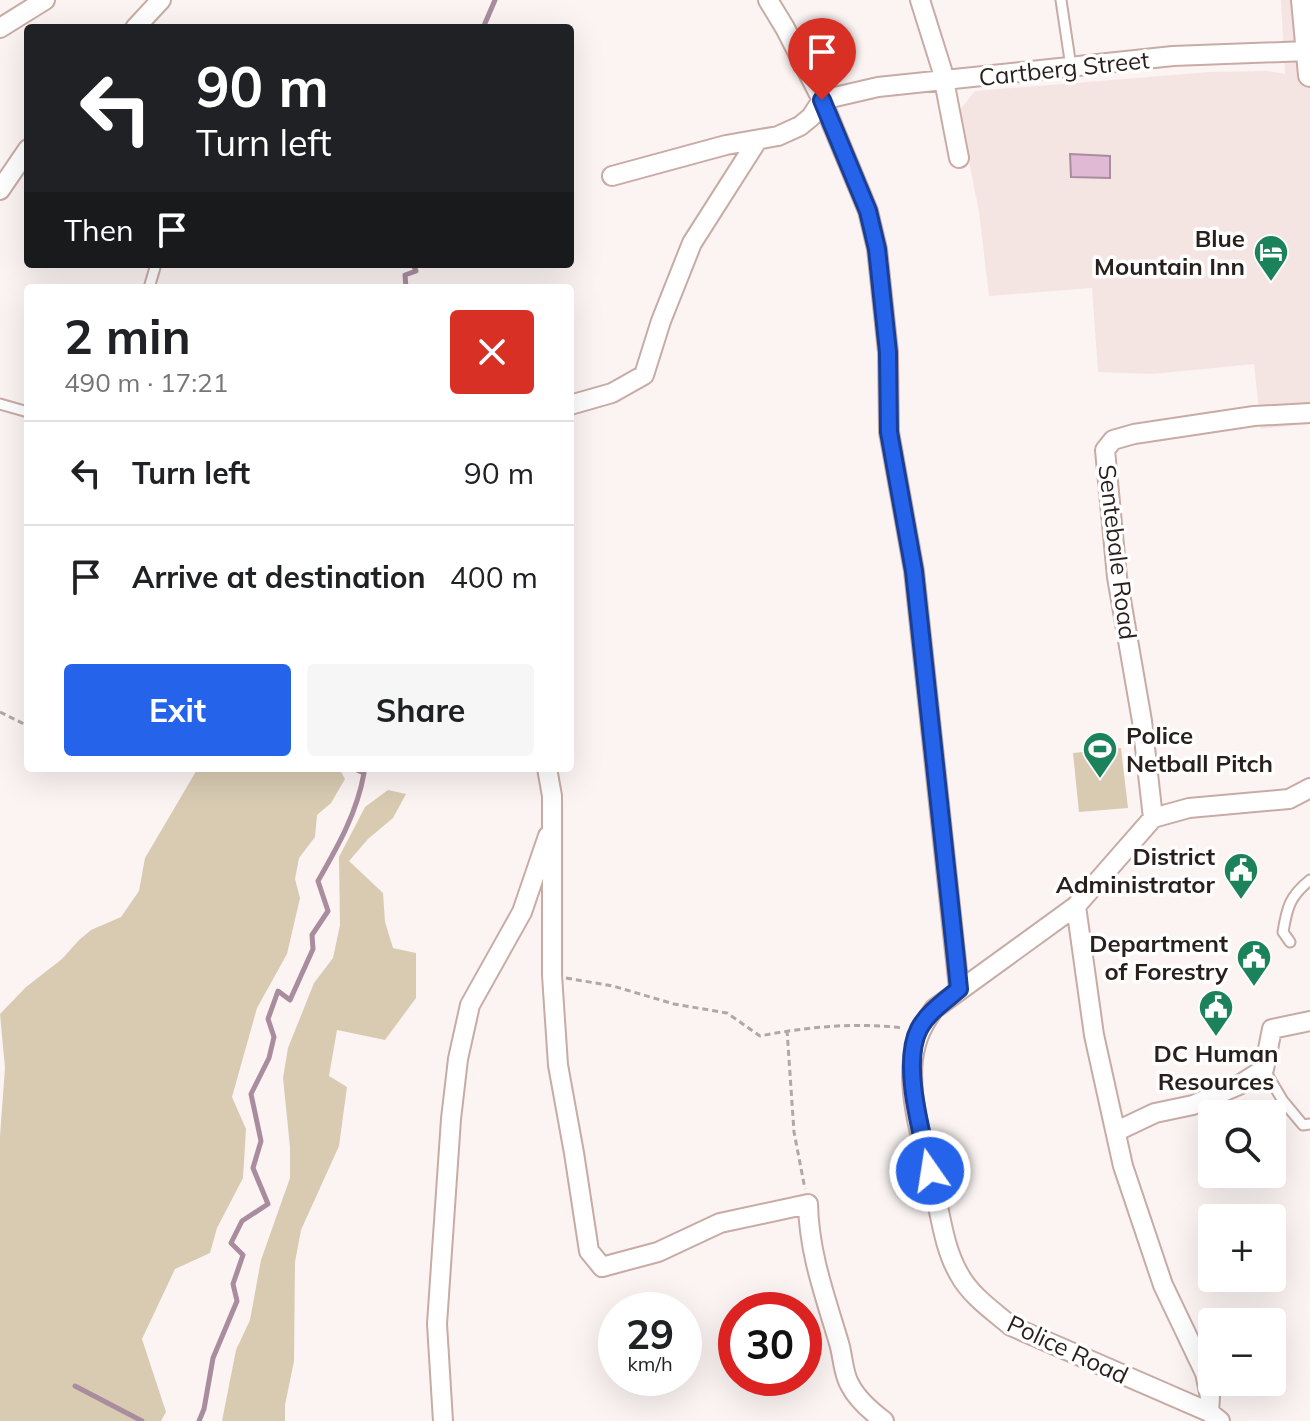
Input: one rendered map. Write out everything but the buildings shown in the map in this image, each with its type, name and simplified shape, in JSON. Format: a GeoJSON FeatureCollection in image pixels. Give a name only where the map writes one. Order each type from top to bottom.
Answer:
{"type":"FeatureCollection","features":[{"type":"Feature","properties":{"kind":"street"},"geometry":{"type":"LineString","coordinates":[[0,28],[45,0]]}},
{"type":"Feature","properties":{"kind":"street"},"geometry":{"type":"LineString","coordinates":[[139,24],[161,0]]}},
{"type":"Feature","properties":{"kind":"street"},"geometry":{"type":"LineString","coordinates":[[768,0],[822,100],[868,211],[877,249],[888,352],[889,432],[914,571],[959,989]]}},
{"type":"Feature","properties":{"kind":"street"},"geometry":{"type":"LineString","coordinates":[[920,0],[944,80],[959,158]]}},
{"type":"Feature","properties":{"kind":"street"},"geometry":{"type":"LineString","coordinates":[[1303,0],[1310,75]]}},
{"type":"Feature","properties":{"kind":"street","name":"Cartberg Street"},"geometry":{"type":"LineString","coordinates":[[822,100],[878,87],[1173,56],[1308,51]]}},
{"type":"Feature","properties":{"kind":"street"},"geometry":{"type":"LineString","coordinates":[[612,176],[712,148],[778,136],[811,117],[822,100]]}},
{"type":"Feature","properties":{"kind":"street"},"geometry":{"type":"LineString","coordinates":[[574,404],[612,393],[644,375],[661,321],[692,243],[757,141]]}},
{"type":"Feature","properties":{"kind":"street"},"geometry":{"type":"LineString","coordinates":[[0,190],[24,155]]}},
{"type":"Feature","properties":{"kind":"street","name":"Sentebale Road"},"geometry":{"type":"LineString","coordinates":[[1153,818],[1142,721],[1117,577],[1105,450],[1113,440],[1134,434],[1254,416],[1310,413]]}},
{"type":"Feature","properties":{"kind":"street"},"geometry":{"type":"LineString","coordinates":[[547,772],[552,822],[552,975],[558,1065],[589,1251],[602,1267],[658,1252],[720,1223],[808,1204],[809,1234],[849,1385],[884,1421]]}},
{"type":"Feature","properties":{"kind":"street"},"geometry":{"type":"LineString","coordinates":[[918,1030],[934,1009],[959,989],[1076,906],[1153,818],[1189,808],[1289,799],[1310,788]]}},
{"type":"Feature","properties":{"kind":"street"},"geometry":{"type":"LineString","coordinates":[[443,1421],[437,1324],[458,1059],[470,1005],[522,912],[552,822]]}},
{"type":"Feature","properties":{"kind":"street","name":"Police Road"},"geometry":{"type":"LineString","coordinates":[[1076,906],[1094,1035],[1123,1166],[1163,1285],[1205,1373],[1214,1416]]}},
{"type":"Feature","properties":{"kind":"street"},"geometry":{"type":"LineString","coordinates":[[1117,1131],[1155,1113],[1193,1105],[1239,1085],[1264,1069],[1272,1029],[1310,1021]]}},
{"type":"Feature","properties":{"kind":"street","name":"Police Road"},"geometry":{"type":"LineString","coordinates":[[918,1030],[912,1076],[918,1118],[946,1240],[959,1275],[984,1303],[1011,1326],[1214,1416]]}},
{"type":"Feature","properties":{"kind":"lane"},"geometry":{"type":"LineString","coordinates":[[1061,0],[1071,67]]}},
{"type":"Feature","properties":{"kind":"lane"},"geometry":{"type":"LineString","coordinates":[[0,404],[24,411]]}},
{"type":"Feature","properties":{"kind":"lane"},"geometry":{"type":"LineString","coordinates":[[1290,942],[1283,932],[1286,912],[1295,893],[1310,880]]}},
{"type":"Feature","properties":{"kind":"lane"},"geometry":{"type":"LineString","coordinates":[[1264,1069],[1283,1101],[1303,1125],[1310,1124]]}},
{"type":"Feature","properties":{"kind":"path"},"geometry":{"type":"LineString","coordinates":[[0,712],[24,724]]}},
{"type":"Feature","properties":{"kind":"path"},"geometry":{"type":"LineString","coordinates":[[552,975],[613,986],[674,1004],[727,1013],[760,1036],[787,1030],[878,1025],[918,1030]]}},
{"type":"Feature","properties":{"kind":"path"},"geometry":{"type":"LineString","coordinates":[[787,1030],[794,1132],[808,1204]]}},
{"type":"Feature","properties":{"kind":"shaded area"},"geometry":{"type":"Polygon","coordinates":[[[1281,0],[1310,0],[1310,424],[1261,429],[1254,364],[1153,374],[1098,372],[1092,288],[989,296],[979,212],[959,111],[975,91],[1210,72],[1268,71],[1285,74],[1281,0]]]}},
{"type":"Feature","properties":{"kind":"shaded area"},"geometry":{"type":"Polygon","coordinates":[[[1070,154],[1110,156],[1110,178],[1071,177],[1070,154]]]}},
{"type":"Feature","properties":{"kind":"shaded area","name":"Police Netball Pitch"},"geometry":{"type":"Polygon","coordinates":[[[1121,748],[1128,808],[1079,812],[1073,753],[1121,748]]]}},
{"type":"Feature","properties":{"kind":"shaded area"},"geometry":{"type":"Polygon","coordinates":[[[196,772],[341,772],[345,779],[331,803],[317,815],[315,837],[299,858],[295,879],[300,898],[287,954],[257,1008],[232,1097],[246,1129],[243,1178],[217,1228],[210,1253],[175,1269],[142,1339],[166,1412],[161,1421],[0,1421],[0,1136],[5,1068],[0,1014],[91,930],[121,917],[139,891],[145,858],[196,772]]]}},
{"type":"Feature","properties":{"kind":"shaded area"},"geometry":{"type":"Polygon","coordinates":[[[388,790],[406,794],[393,818],[368,839],[349,861],[383,893],[385,922],[393,948],[416,953],[416,998],[385,1040],[337,1030],[329,1076],[347,1087],[339,1146],[301,1230],[295,1262],[294,1361],[285,1421],[222,1421],[236,1350],[250,1320],[261,1260],[290,1178],[283,1078],[288,1048],[314,983],[333,958],[340,925],[339,857],[365,807],[388,790]]]}},
{"type":"Feature","properties":{"kind":"waterway"},"geometry":{"type":"LineString","coordinates":[[485,24],[495,0]]}},
{"type":"Feature","properties":{"kind":"waterway"},"geometry":{"type":"LineString","coordinates":[[406,284],[405,275],[416,271],[415,268]]}},
{"type":"Feature","properties":{"kind":"waterway"},"geometry":{"type":"LineString","coordinates":[[199,1421],[213,1358],[237,1301],[233,1284],[243,1255],[231,1243],[242,1221],[268,1204],[253,1168],[261,1141],[251,1094],[269,1058],[274,1037],[268,1019],[278,991],[290,1000],[313,949],[312,935],[328,911],[318,881],[352,816],[364,773],[362,772]]}},
{"type":"Feature","properties":{"kind":"waterway"},"geometry":{"type":"LineString","coordinates":[[75,1386],[142,1421]]}},
{"type":"Feature","properties":{"kind":"place","name":"Blue Mountain Inn"},"geometry":{"type":"Point","coordinates":[1271,283]}},
{"type":"Feature","properties":{"kind":"place","name":"Police Netball Pitch"},"geometry":{"type":"Point","coordinates":[1100,780]}},
{"type":"Feature","properties":{"kind":"place","name":"District Administrator"},"geometry":{"type":"Point","coordinates":[1241,901]}},
{"type":"Feature","properties":{"kind":"place","name":"Department of Forestry"},"geometry":{"type":"Point","coordinates":[1254,988]}},
{"type":"Feature","properties":{"kind":"place","name":"DC Human Resources"},"geometry":{"type":"Point","coordinates":[1216,1038]}},
{"type":"Feature","properties":{"kind":"route"},"geometry":{"type":"LineString","coordinates":[[822,100],[868,211],[877,249],[888,352],[889,432],[914,571],[956,959],[959,989],[934,1009],[918,1030],[913,1057],[912,1076],[918,1118],[930,1171]]}}]}
